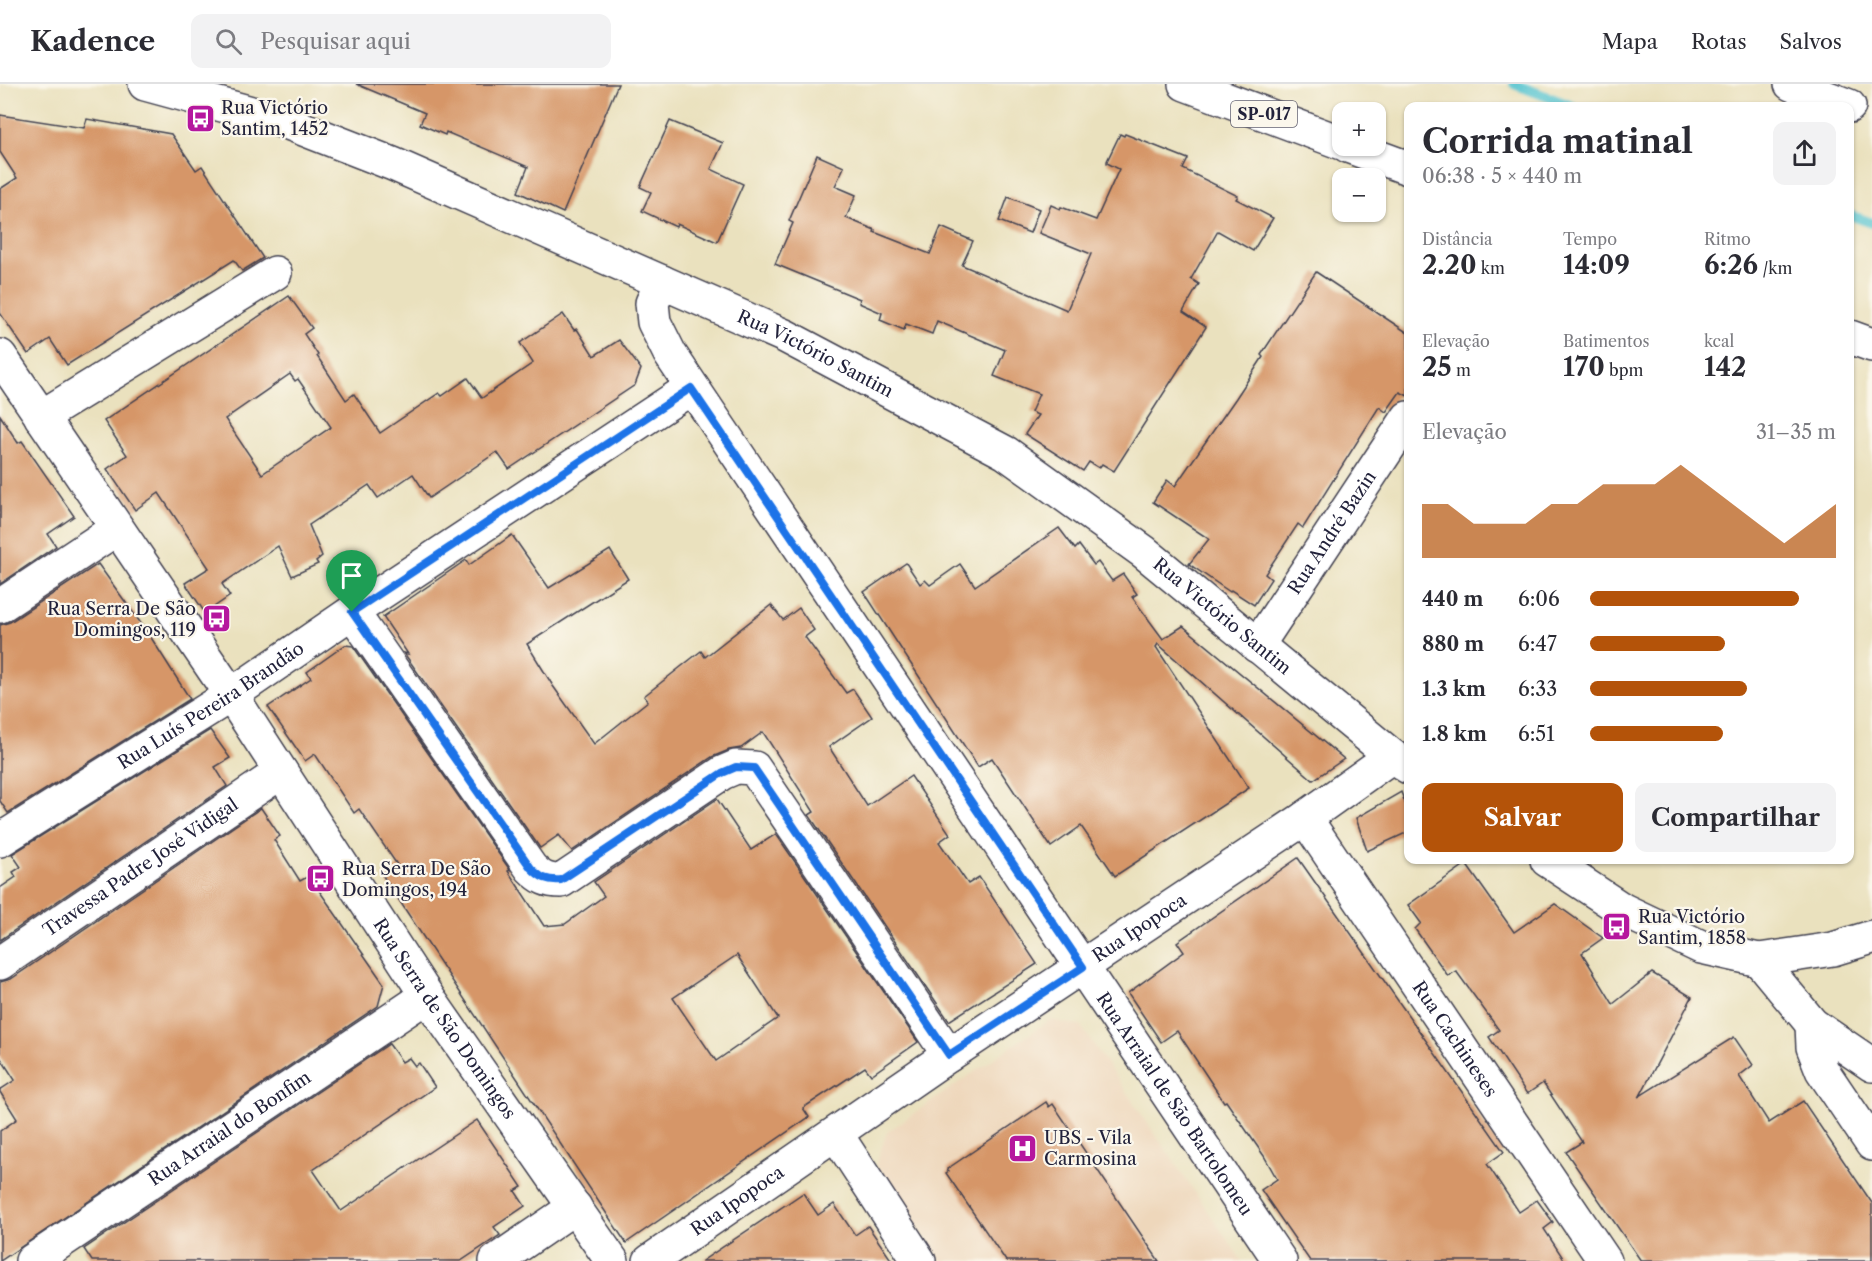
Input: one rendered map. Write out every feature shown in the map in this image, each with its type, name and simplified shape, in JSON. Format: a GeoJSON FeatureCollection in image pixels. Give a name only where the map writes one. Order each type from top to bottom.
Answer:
{"type":"FeatureCollection","features":[{"type":"Feature","properties":{"kind":"main road","name":"Rua Victório Santim"},"geometry":{"type":"LineString","coordinates":[[145,84],[209,100],[299,127],[393,164],[785,336],[1006,453],[1144,552],[1400,762]]}},
{"type":"Feature","properties":{"kind":"main road","name":"SP-017"},"geometry":{"type":"LineString","coordinates":[[1185,84],[1332,139]]}},
{"type":"Feature","properties":{"kind":"main road"},"geometry":{"type":"LineString","coordinates":[[1791,84],[1838,102]]}},
{"type":"Feature","properties":{"kind":"main road"},"geometry":{"type":"LineString","coordinates":[[1854,108],[1872,115]]}},
{"type":"Feature","properties":{"kind":"main road"},"geometry":{"type":"LineString","coordinates":[[1375,156],[1404,167]]}},
{"type":"Feature","properties":{"kind":"main road"},"geometry":{"type":"LineString","coordinates":[[41,417],[275,273]]}},
{"type":"Feature","properties":{"kind":"main road","name":"Rua Arraial de São Bartolomeu"},"geometry":{"type":"LineString","coordinates":[[662,282],[652,303],[654,322],[691,388],[1280,1261]]}},
{"type":"Feature","properties":{"kind":"main road"},"geometry":{"type":"LineString","coordinates":[[1854,338],[1872,345]]}},
{"type":"Feature","properties":{"kind":"main road","name":"Rua Serra de São Domingos"},"geometry":{"type":"LineString","coordinates":[[0,356],[231,695],[427,996],[612,1261]]}},
{"type":"Feature","properties":{"kind":"main road","name":"Rua Luís Pereira Brandão"},"geometry":{"type":"LineString","coordinates":[[0,840],[231,695],[352,612],[691,388]]}},
{"type":"Feature","properties":{"kind":"main road","name":"Rua André Bazin"},"geometry":{"type":"LineString","coordinates":[[1257,646],[1404,424]]}},
{"type":"Feature","properties":{"kind":"main road"},"geometry":{"type":"LineString","coordinates":[[0,606],[116,529]]}},
{"type":"Feature","properties":{"kind":"main road"},"geometry":{"type":"LineString","coordinates":[[352,612],[539,877],[550,881],[561,880],[722,773],[736,767],[754,768],[949,1055]]}},
{"type":"Feature","properties":{"kind":"main road","name":"Rua Ipopoca"},"geometry":{"type":"LineString","coordinates":[[650,1261],[949,1055],[1305,818],[1400,762]]}},
{"type":"Feature","properties":{"kind":"main road","name":"Travessa Padre José Vidigal"},"geometry":{"type":"LineString","coordinates":[[0,963],[281,772]]}},
{"type":"Feature","properties":{"kind":"main road","name":"Rua Cachineses"},"geometry":{"type":"LineString","coordinates":[[1305,818],[1605,1261]]}},
{"type":"Feature","properties":{"kind":"main road"},"geometry":{"type":"LineString","coordinates":[[1553,864],[1623,910],[1701,947],[1759,960],[1833,950],[1872,937]]}},
{"type":"Feature","properties":{"kind":"main road"},"geometry":{"type":"LineString","coordinates":[[1759,960],[1812,1024],[1872,1065]]}},
{"type":"Feature","properties":{"kind":"main road","name":"Rua Arraial do Bonfim"},"geometry":{"type":"LineString","coordinates":[[32,1261],[427,996]]}},
{"type":"Feature","properties":{"kind":"main road"},"geometry":{"type":"LineString","coordinates":[[1812,1024],[1813,1047],[1822,1070],[1872,1144]]}},
{"type":"Feature","properties":{"kind":"main road"},"geometry":{"type":"LineString","coordinates":[[836,1134],[919,1261]]}},
{"type":"Feature","properties":{"kind":"main road"},"geometry":{"type":"LineString","coordinates":[[496,1261],[575,1207]]}},
{"type":"Feature","properties":{"kind":"shaded area","name":"UBS - Vila Carmosina"},"geometry":{"type":"Polygon","coordinates":[[[1050,1020],[1081,1026],[1242,1261],[941,1261],[876,1164],[887,1132],[1050,1020]]]}},
{"type":"Feature","properties":{"kind":"building"},"geometry":{"type":"Polygon","coordinates":[[[356,84],[618,84],[563,213],[518,192],[528,167],[446,132],[445,135],[420,124],[425,113],[356,84]]]}},
{"type":"Feature","properties":{"kind":"building"},"geometry":{"type":"Polygon","coordinates":[[[0,115],[84,128],[87,119],[171,134],[196,170],[202,166],[263,258],[242,271],[234,260],[67,365],[50,339],[28,354],[0,313],[0,189],[17,178],[0,152],[0,115]]]}},
{"type":"Feature","properties":{"kind":"building"},"geometry":{"type":"Polygon","coordinates":[[[670,121],[723,143],[711,169],[743,184],[717,242],[642,211],[651,192],[640,187],[670,121]]]}},
{"type":"Feature","properties":{"kind":"building"},"geometry":{"type":"Polygon","coordinates":[[[1120,134],[1188,159],[1183,169],[1238,196],[1236,199],[1273,218],[1253,251],[1218,231],[1191,279],[1199,284],[1183,312],[1206,327],[1114,471],[1102,464],[1099,468],[1089,462],[1083,471],[1025,434],[1038,415],[1031,412],[1039,394],[994,376],[1005,350],[937,321],[932,334],[906,324],[904,330],[880,320],[882,313],[859,303],[860,299],[775,264],[793,223],[789,221],[817,155],[844,167],[835,186],[856,195],[846,218],[875,230],[874,232],[930,254],[941,227],[973,241],[962,265],[1067,310],[1091,254],[1039,233],[1051,205],[1096,220],[1119,169],[1107,161],[1120,134]]]}},
{"type":"Feature","properties":{"kind":"building"},"geometry":{"type":"Polygon","coordinates":[[[1008,197],[1039,209],[1030,233],[999,221],[1008,197]]]}},
{"type":"Feature","properties":{"kind":"building"},"geometry":{"type":"Polygon","coordinates":[[[1316,272],[1404,330],[1404,394],[1400,392],[1386,412],[1379,407],[1303,528],[1298,524],[1265,574],[1271,579],[1254,605],[1231,590],[1230,592],[1189,564],[1209,539],[1153,502],[1167,480],[1175,486],[1263,357],[1261,355],[1316,272]]]}},
{"type":"Feature","properties":{"kind":"building"},"geometry":{"type":"Polygon","coordinates":[[[289,296],[312,328],[304,334],[346,400],[354,394],[380,433],[439,393],[442,396],[468,378],[482,398],[533,363],[520,343],[563,314],[574,330],[577,329],[594,356],[619,340],[641,369],[635,385],[509,469],[497,452],[429,498],[413,474],[378,498],[369,485],[309,525],[322,556],[316,561],[318,564],[292,576],[278,546],[222,584],[230,596],[205,613],[185,583],[209,568],[159,493],[135,510],[107,469],[127,455],[104,421],[289,296]],[[290,374],[225,419],[262,474],[331,427],[298,379],[295,381],[290,374]]]}},
{"type":"Feature","properties":{"kind":"building"},"geometry":{"type":"Polygon","coordinates":[[[0,415],[18,443],[22,441],[74,516],[48,534],[56,546],[0,584],[0,415]]]}},
{"type":"Feature","properties":{"kind":"building"},"geometry":{"type":"Polygon","coordinates":[[[1059,528],[1075,549],[1079,545],[1094,565],[1098,562],[1112,581],[1123,574],[1137,594],[1132,597],[1163,639],[1183,626],[1344,759],[1313,780],[1158,644],[1156,647],[1249,788],[1115,876],[1081,826],[1051,847],[992,758],[978,767],[864,592],[906,563],[920,584],[925,580],[930,585],[960,564],[975,586],[1059,528]]]}},
{"type":"Feature","properties":{"kind":"building"},"geometry":{"type":"Polygon","coordinates":[[[512,535],[549,588],[610,550],[628,579],[527,644],[594,744],[648,701],[644,696],[701,651],[705,657],[771,605],[783,620],[799,608],[814,630],[805,637],[846,693],[853,689],[872,717],[829,747],[867,806],[911,776],[950,834],[939,842],[968,884],[979,877],[1037,964],[949,1021],[809,815],[814,812],[763,732],[741,748],[712,757],[572,851],[559,835],[540,848],[404,653],[408,654],[383,617],[466,560],[469,565],[512,535]]]}},
{"type":"Feature","properties":{"kind":"building"},"geometry":{"type":"Polygon","coordinates":[[[98,564],[150,636],[190,699],[8,813],[0,801],[0,625],[10,622],[98,564]]]}},
{"type":"Feature","properties":{"kind":"building"},"geometry":{"type":"Polygon","coordinates":[[[345,645],[353,646],[510,870],[508,871],[544,926],[565,924],[604,896],[594,882],[717,799],[751,850],[776,834],[918,1042],[871,1075],[865,1067],[803,1108],[809,1117],[626,1243],[383,876],[398,866],[359,809],[354,813],[315,754],[305,761],[268,707],[311,678],[307,672],[345,645]],[[737,955],[673,998],[716,1061],[778,1018],[737,955]]]}},
{"type":"Feature","properties":{"kind":"building"},"geometry":{"type":"Polygon","coordinates":[[[210,730],[230,758],[215,767],[227,786],[0,940],[0,888],[16,877],[13,872],[21,867],[12,854],[210,730]]]}},
{"type":"Feature","properties":{"kind":"building"},"geometry":{"type":"Polygon","coordinates":[[[1401,792],[1404,800],[1404,834],[1367,851],[1356,818],[1401,792]]]}},
{"type":"Feature","properties":{"kind":"building"},"geometry":{"type":"Polygon","coordinates":[[[261,808],[280,836],[274,840],[300,881],[309,876],[384,984],[378,1006],[0,1261],[0,1131],[17,1119],[0,1092],[15,1080],[0,1057],[0,982],[11,979],[261,808]]]}},
{"type":"Feature","properties":{"kind":"building"},"geometry":{"type":"Polygon","coordinates":[[[1298,858],[1504,1152],[1487,1164],[1519,1212],[1537,1200],[1553,1222],[1544,1229],[1565,1261],[1310,1261],[1261,1190],[1277,1179],[1264,1156],[1226,1101],[1224,1102],[1177,1031],[1161,1042],[1128,993],[1184,952],[1177,942],[1298,858]]]}},
{"type":"Feature","properties":{"kind":"building"},"geometry":{"type":"Polygon","coordinates":[[[1466,864],[1514,932],[1555,904],[1603,938],[1582,953],[1613,1004],[1652,973],[1692,997],[1640,1096],[1734,1037],[1753,1065],[1739,1076],[1769,1123],[1803,1101],[1872,1203],[1872,1261],[1641,1261],[1566,1152],[1582,1142],[1543,1083],[1527,1094],[1489,1037],[1499,1030],[1456,971],[1448,976],[1415,929],[1421,923],[1408,905],[1466,864]]]}},
{"type":"Feature","properties":{"kind":"building"},"geometry":{"type":"Polygon","coordinates":[[[389,1044],[402,1062],[409,1058],[415,1066],[419,1063],[435,1087],[313,1170],[341,1211],[477,1120],[522,1187],[515,1191],[525,1206],[494,1227],[500,1235],[461,1261],[92,1261],[84,1249],[389,1044]]]}},
{"type":"Feature","properties":{"kind":"building"},"geometry":{"type":"Polygon","coordinates":[[[1046,1102],[1049,1107],[1053,1104],[1159,1261],[1006,1261],[946,1173],[949,1171],[947,1169],[1046,1102]]]}},
{"type":"Feature","properties":{"kind":"building"},"geometry":{"type":"Polygon","coordinates":[[[803,1193],[818,1215],[834,1204],[855,1235],[868,1226],[892,1261],[702,1261],[803,1193]]]}},
{"type":"Feature","properties":{"kind":"waterway"},"geometry":{"type":"LineString","coordinates":[[1514,84],[1561,102]]}},
{"type":"Feature","properties":{"kind":"waterway"},"geometry":{"type":"LineString","coordinates":[[1854,216],[1872,223]]}},
{"type":"Feature","properties":{"kind":"place","name":"Rua Victório Santim, 1452"},"geometry":{"type":"Point","coordinates":[200,118]}},
{"type":"Feature","properties":{"kind":"place","name":"Rua Serra De São Domingos, 119"},"geometry":{"type":"Point","coordinates":[217,619]}},
{"type":"Feature","properties":{"kind":"place","name":"Rua Serra De São Domingos, 194"},"geometry":{"type":"Point","coordinates":[321,879]}},
{"type":"Feature","properties":{"kind":"place","name":"Rua Victório Santim, 1858"},"geometry":{"type":"Point","coordinates":[1617,927]}},
{"type":"Feature","properties":{"kind":"place","name":"UBS - Vila Carmosina"},"geometry":{"type":"Point","coordinates":[1023,1148]}},
{"type":"Feature","properties":{"kind":"route"},"geometry":{"type":"LineString","coordinates":[[691,388],[1083,967],[949,1055],[762,776],[754,768],[744,766],[722,773],[561,880],[550,881],[539,877],[352,612],[691,388]]}}]}
